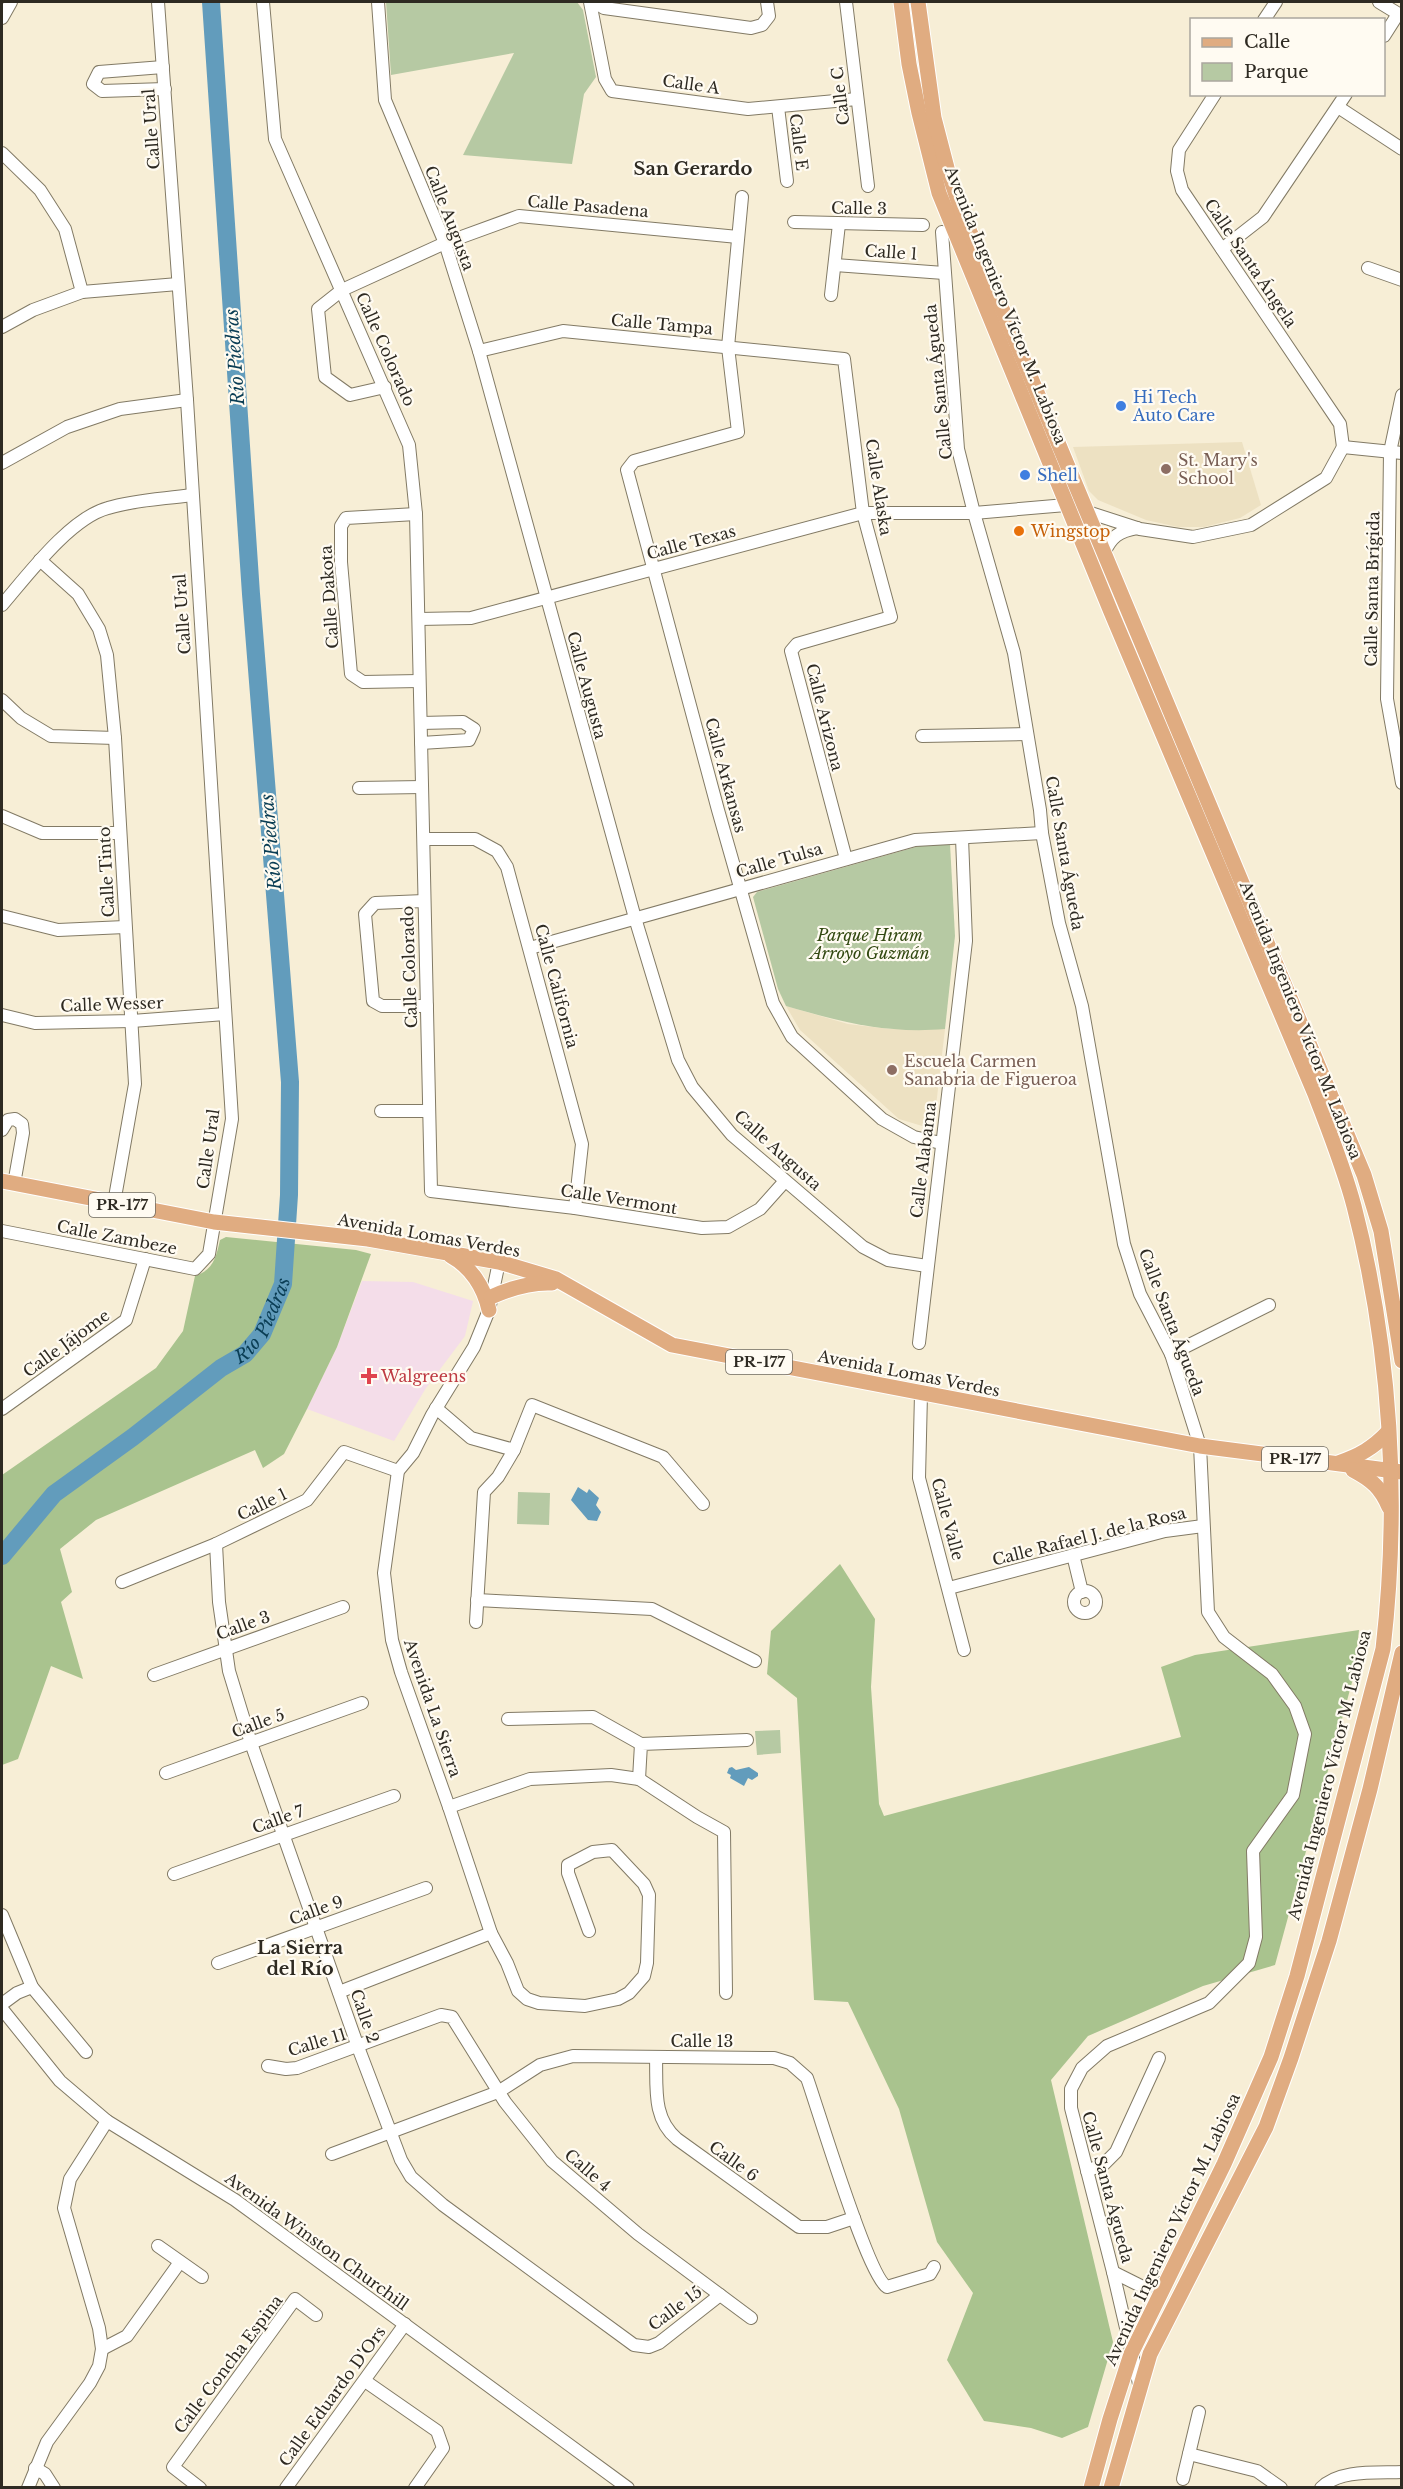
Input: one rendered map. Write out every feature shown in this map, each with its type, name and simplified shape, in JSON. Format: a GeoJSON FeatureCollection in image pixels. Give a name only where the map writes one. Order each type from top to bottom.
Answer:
{"type":"FeatureCollection","features":[{"type":"Feature","properties":{"kind":"main road","name":"Avenida Ingeniero Víctor M. Labiosa"},"geometry":{"type":"LineString","coordinates":[[901,2],[915,93],[939,193],[1066,505],[1315,1094],[1335,1147],[1354,1204],[1370,1273],[1388,1432],[1396,1472],[1391,1510],[1388,1606],[1383,1648],[1297,1976],[1271,2057],[1224,2163],[1131,2354],[1091,2487]]}},
{"type":"Feature","properties":{"kind":"main road","name":"Avenida Ingeniero Víctor M. Labiosa"},"geometry":{"type":"LineString","coordinates":[[918,2],[934,118],[946,168],[962,213],[1364,1175],[1380,1231],[1401,1361]]}},
{"type":"Feature","properties":{"kind":"main road","name":"Avenida Lomas Verdes"},"geometry":{"type":"LineString","coordinates":[[8,1182],[214,1222],[368,1239],[499,1262],[563,1283],[672,1345],[1200,1446],[1396,1472]]}},
{"type":"Feature","properties":{"kind":"main road"},"geometry":{"type":"LineString","coordinates":[[446,1253],[460,1261],[472,1274],[490,1303],[510,1288],[533,1283],[563,1283]]}},
{"type":"Feature","properties":{"kind":"main road"},"geometry":{"type":"LineString","coordinates":[[1338,1465],[1359,1456],[1376,1445],[1388,1432]]}},
{"type":"Feature","properties":{"kind":"main road"},"geometry":{"type":"LineString","coordinates":[[1338,1465],[1370,1479],[1381,1490],[1391,1510]]}},
{"type":"Feature","properties":{"kind":"main road","name":"Avenida Ingeniero Víctor M. Labiosa"},"geometry":{"type":"LineString","coordinates":[[1111,2487],[1150,2354],[1266,2127],[1291,2058],[1329,1941],[1370,1789],[1401,1653]]}},
{"type":"Feature","properties":{"kind":"street"},"geometry":{"type":"LineString","coordinates":[[2,18],[11,2]]}},
{"type":"Feature","properties":{"kind":"street","name":"Calle Ural"},"geometry":{"type":"LineString","coordinates":[[158,2],[232,1119],[210,1242]]}},
{"type":"Feature","properties":{"kind":"street","name":"Calle Colorado"},"geometry":{"type":"LineString","coordinates":[[263,2],[274,139],[409,444],[416,514],[431,1191]]}},
{"type":"Feature","properties":{"kind":"street","name":"Calle Augusta"},"geometry":{"type":"LineString","coordinates":[[378,2],[385,100],[445,243],[479,351],[635,918],[678,1060],[692,1087],[732,1135],[863,1247],[888,1260],[927,1266]]}},
{"type":"Feature","properties":{"kind":"street"},"geometry":{"type":"LineString","coordinates":[[592,2],[604,8],[751,28],[762,25],[769,16],[767,2]]}},
{"type":"Feature","properties":{"kind":"street","name":"Calle A"},"geometry":{"type":"LineString","coordinates":[[592,2],[605,79],[612,91],[748,109],[857,99]]}},
{"type":"Feature","properties":{"kind":"street","name":"Calle C"},"geometry":{"type":"LineString","coordinates":[[846,2],[868,186]]}},
{"type":"Feature","properties":{"kind":"street"},"geometry":{"type":"LineString","coordinates":[[1265,18],[1276,2]]}},
{"type":"Feature","properties":{"kind":"street"},"geometry":{"type":"LineString","coordinates":[[1379,2],[1400,15],[1385,34]]}},
{"type":"Feature","properties":{"kind":"street"},"geometry":{"type":"LineString","coordinates":[[163,67],[99,72],[93,84],[102,92],[165,89]]}},
{"type":"Feature","properties":{"kind":"street","name":"Calle Santa Ángela"},"geometry":{"type":"LineString","coordinates":[[1214,96],[1179,150],[1177,171],[1182,190],[1340,424],[1343,447]]}},
{"type":"Feature","properties":{"kind":"street"},"geometry":{"type":"LineString","coordinates":[[1222,249],[1263,217],[1345,96]]}},
{"type":"Feature","properties":{"kind":"street","name":"Calle E"},"geometry":{"type":"LineString","coordinates":[[778,107],[787,181]]}},
{"type":"Feature","properties":{"kind":"street"},"geometry":{"type":"LineString","coordinates":[[1338,107],[1401,149]]}},
{"type":"Feature","properties":{"kind":"street"},"geometry":{"type":"LineString","coordinates":[[2,153],[40,190],[65,229],[82,292]]}},
{"type":"Feature","properties":{"kind":"street"},"geometry":{"type":"LineString","coordinates":[[728,346],[742,197]]}},
{"type":"Feature","properties":{"kind":"street","name":"Calle Pasadena"},"geometry":{"type":"LineString","coordinates":[[385,387],[350,395],[325,377],[318,309],[342,290],[445,243],[519,216],[738,237]]}},
{"type":"Feature","properties":{"kind":"street","name":"Calle 3"},"geometry":{"type":"LineString","coordinates":[[794,222],[923,225]]}},
{"type":"Feature","properties":{"kind":"street"},"geometry":{"type":"LineString","coordinates":[[831,295],[839,224]]}},
{"type":"Feature","properties":{"kind":"street","name":"Calle Santa Águeda"},"geometry":{"type":"LineString","coordinates":[[942,232],[958,449],[1014,653],[1042,833],[1059,923],[1082,1006],[1124,1244],[1140,1294],[1171,1354],[1200,1446],[1208,1612],[1224,1637],[1272,1674],[1295,1706],[1305,1734],[1293,1795],[1253,1851],[1256,1937],[1249,1963],[1209,2003],[1107,2046],[1082,2068],[1071,2089],[1071,2108],[1140,2388]]}},
{"type":"Feature","properties":{"kind":"street","name":"Calle 1"},"geometry":{"type":"LineString","coordinates":[[835,265],[944,273]]}},
{"type":"Feature","properties":{"kind":"street"},"geometry":{"type":"LineString","coordinates":[[1368,268],[1401,280]]}},
{"type":"Feature","properties":{"kind":"street"},"geometry":{"type":"LineString","coordinates":[[2,327],[33,309],[82,292],[178,284]]}},
{"type":"Feature","properties":{"kind":"street","name":"Calle Tampa"},"geometry":{"type":"LineString","coordinates":[[479,351],[563,331],[728,346],[844,360]]}},
{"type":"Feature","properties":{"kind":"street","name":"Calle Arkansas"},"geometry":{"type":"LineString","coordinates":[[728,346],[738,432],[634,461],[627,470],[653,569],[773,1003],[792,1037],[882,1119],[915,1137],[941,1143]]}},
{"type":"Feature","properties":{"kind":"street","name":"Calle Alaska"},"geometry":{"type":"LineString","coordinates":[[844,360],[863,513],[891,617]]}},
{"type":"Feature","properties":{"kind":"street","name":"Calle Santa Brígida"},"geometry":{"type":"LineString","coordinates":[[1401,395],[1396,453],[1387,699],[1401,783]]}},
{"type":"Feature","properties":{"kind":"street"},"geometry":{"type":"LineString","coordinates":[[2,463],[67,427],[120,409],[186,400]]}},
{"type":"Feature","properties":{"kind":"street"},"geometry":{"type":"LineString","coordinates":[[1066,505],[1138,528],[1193,537],[1251,525],[1326,478],[1343,447],[1396,453]]}},
{"type":"Feature","properties":{"kind":"street"},"geometry":{"type":"LineString","coordinates":[[2,605],[40,560],[76,525],[106,508],[191,495]]}},
{"type":"Feature","properties":{"kind":"street","name":"Calle Texas"},"geometry":{"type":"LineString","coordinates":[[419,619],[471,618],[863,513],[974,513],[1066,505]]}},
{"type":"Feature","properties":{"kind":"street","name":"Calle Dakota"},"geometry":{"type":"LineString","coordinates":[[416,514],[346,518],[341,526],[341,562],[351,674],[363,682],[419,681]]}},
{"type":"Feature","properties":{"kind":"street"},"geometry":{"type":"LineString","coordinates":[[1104,553],[1110,540],[1115,536],[1121,532],[1138,528]]}},
{"type":"Feature","properties":{"kind":"street","name":"Calle Tinto"},"geometry":{"type":"LineString","coordinates":[[40,560],[78,594],[99,628],[107,655],[115,738],[135,1084],[114,1203]]}},
{"type":"Feature","properties":{"kind":"street","name":"Calle Arizona"},"geometry":{"type":"LineString","coordinates":[[846,859],[791,651],[797,644],[891,617]]}},
{"type":"Feature","properties":{"kind":"street"},"geometry":{"type":"LineString","coordinates":[[2,700],[21,718],[51,736],[115,738]]}},
{"type":"Feature","properties":{"kind":"street"},"geometry":{"type":"LineString","coordinates":[[421,723],[463,722],[474,729],[469,740],[421,743]]}},
{"type":"Feature","properties":{"kind":"street"},"geometry":{"type":"LineString","coordinates":[[922,736],[1027,734]]}},
{"type":"Feature","properties":{"kind":"street"},"geometry":{"type":"LineString","coordinates":[[359,788],[422,787]]}},
{"type":"Feature","properties":{"kind":"street"},"geometry":{"type":"LineString","coordinates":[[2,816],[42,833],[120,833]]}},
{"type":"Feature","properties":{"kind":"street","name":"Calle Tulsa"},"geometry":{"type":"LineString","coordinates":[[530,948],[915,840],[1042,833]]}},
{"type":"Feature","properties":{"kind":"street","name":"Calle Alabama"},"geometry":{"type":"LineString","coordinates":[[919,1343],[966,940],[962,838]]}},
{"type":"Feature","properties":{"kind":"street","name":"Calle California"},"geometry":{"type":"LineString","coordinates":[[424,839],[475,839],[497,851],[507,867],[582,1144],[575,1208]]}},
{"type":"Feature","properties":{"kind":"street"},"geometry":{"type":"LineString","coordinates":[[424,901],[375,903],[365,914],[373,1001],[382,1006],[427,1006]]}},
{"type":"Feature","properties":{"kind":"street"},"geometry":{"type":"LineString","coordinates":[[2,916],[58,930],[126,927]]}},
{"type":"Feature","properties":{"kind":"street","name":"Calle Wesser"},"geometry":{"type":"LineString","coordinates":[[2,1015],[35,1023],[132,1021],[225,1014]]}},
{"type":"Feature","properties":{"kind":"street"},"geometry":{"type":"LineString","coordinates":[[381,1111],[429,1111]]}},
{"type":"Feature","properties":{"kind":"street"},"geometry":{"type":"LineString","coordinates":[[2,1130],[8,1120],[15,1119],[22,1124],[22,1133],[8,1182]]}},
{"type":"Feature","properties":{"kind":"street","name":"Calle Vermont"},"geometry":{"type":"LineString","coordinates":[[431,1191],[575,1208],[702,1228],[728,1227],[760,1209],[785,1181]]}},
{"type":"Feature","properties":{"kind":"street","name":"Calle Zambeze"},"geometry":{"type":"LineString","coordinates":[[2,1231],[195,1269],[209,1254],[210,1242]]}},
{"type":"Feature","properties":{"kind":"street","name":"Calle Jájome"},"geometry":{"type":"LineString","coordinates":[[2,1409],[126,1320],[145,1259]]}},
{"type":"Feature","properties":{"kind":"street","name":"Avenida La Sierra"},"geometry":{"type":"LineString","coordinates":[[499,1262],[490,1303],[474,1347],[436,1408],[413,1453],[398,1471],[391,1508],[384,1573],[392,1640],[491,1933],[507,1963],[518,1991],[527,1999],[538,2003],[585,2006],[618,2000],[638,1985],[647,1963],[648,1890],[640,1878],[612,1850],[593,1852],[568,1865],[568,1873],[589,1931]]}},
{"type":"Feature","properties":{"kind":"street"},"geometry":{"type":"LineString","coordinates":[[1171,1354],[1269,1305]]}},
{"type":"Feature","properties":{"kind":"street","name":"Calle Valle"},"geometry":{"type":"LineString","coordinates":[[921,1394],[919,1478],[964,1650]]}},
{"type":"Feature","properties":{"kind":"street"},"geometry":{"type":"LineString","coordinates":[[476,1622],[483,1492],[498,1477],[514,1450],[532,1405],[663,1456],[703,1504]]}},
{"type":"Feature","properties":{"kind":"street"},"geometry":{"type":"LineString","coordinates":[[436,1408],[471,1438],[514,1450]]}},
{"type":"Feature","properties":{"kind":"street","name":"Calle 1"},"geometry":{"type":"LineString","coordinates":[[122,1582],[216,1544],[307,1500],[344,1452],[398,1471]]}},
{"type":"Feature","properties":{"kind":"street","name":"Calle Rafael J. de la Rosa"},"geometry":{"type":"LineString","coordinates":[[949,1588],[1165,1531],[1203,1526]]}},
{"type":"Feature","properties":{"kind":"street","name":"Calle 2"},"geometry":{"type":"LineString","coordinates":[[216,1544],[219,1602],[229,1671],[251,1743],[318,1927],[358,2047],[401,2160],[411,2177],[443,2205],[634,2345],[649,2347]]}},
{"type":"Feature","properties":{"kind":"street"},"geometry":{"type":"LineString","coordinates":[[1073,1555],[1082,1592]]}},
{"type":"Feature","properties":{"kind":"street"},"geometry":{"type":"LineString","coordinates":[[477,1600],[652,1609],[755,1661]]}},
{"type":"Feature","properties":{"kind":"street","name":"Calle 3"},"geometry":{"type":"LineString","coordinates":[[154,1675],[343,1607]]}},
{"type":"Feature","properties":{"kind":"street","name":"Calle 5"},"geometry":{"type":"LineString","coordinates":[[166,1773],[362,1703]]}},
{"type":"Feature","properties":{"kind":"street"},"geometry":{"type":"LineString","coordinates":[[508,1719],[593,1717],[641,1744],[747,1740]]}},
{"type":"Feature","properties":{"kind":"street"},"geometry":{"type":"LineString","coordinates":[[639,1779],[641,1744]]}},
{"type":"Feature","properties":{"kind":"street"},"geometry":{"type":"LineString","coordinates":[[449,1807],[530,1779],[610,1774],[639,1779],[724,1832],[726,1993]]}},
{"type":"Feature","properties":{"kind":"street","name":"Calle 7"},"geometry":{"type":"LineString","coordinates":[[174,1874],[394,1796]]}},
{"type":"Feature","properties":{"kind":"street","name":"Calle 9"},"geometry":{"type":"LineString","coordinates":[[218,1963],[426,1887]]}},
{"type":"Feature","properties":{"kind":"street"},"geometry":{"type":"LineString","coordinates":[[2,1915],[32,1987],[86,2052]]}},
{"type":"Feature","properties":{"kind":"street"},"geometry":{"type":"LineString","coordinates":[[339,1992],[491,1933]]}},
{"type":"Feature","properties":{"kind":"street"},"geometry":{"type":"LineString","coordinates":[[2,2007],[17,1994],[32,1987]]}},
{"type":"Feature","properties":{"kind":"street","name":"Avenida Winston Churchill"},"geometry":{"type":"LineString","coordinates":[[2,2007],[60,2081],[107,2121],[235,2200],[628,2487]]}},
{"type":"Feature","properties":{"kind":"street","name":"Calle 11"},"geometry":{"type":"LineString","coordinates":[[268,2066],[297,2068],[441,2014]]}},
{"type":"Feature","properties":{"kind":"street","name":"Calle 4"},"geometry":{"type":"LineString","coordinates":[[441,2014],[452,2017],[458,2023],[478,2062],[498,2092],[552,2161],[638,2234],[751,2318]]}},
{"type":"Feature","properties":{"kind":"street","name":"Calle 13"},"geometry":{"type":"LineString","coordinates":[[332,2154],[498,2092],[540,2065],[553,2060],[573,2056],[774,2058],[790,2062],[807,2078],[854,2218],[882,2284],[887,2287],[930,2274],[933,2267]]}},
{"type":"Feature","properties":{"kind":"street","name":"Calle 6"},"geometry":{"type":"LineString","coordinates":[[656,2057],[658,2113],[666,2130],[677,2139],[799,2227],[827,2227],[854,2218]]}},
{"type":"Feature","properties":{"kind":"street"},"geometry":{"type":"LineString","coordinates":[[1087,2172],[1104,2164],[1116,2152],[1159,2058]]}},
{"type":"Feature","properties":{"kind":"street"},"geometry":{"type":"LineString","coordinates":[[27,2487],[47,2442],[90,2383],[99,2366],[102,2349],[99,2328],[64,2208],[70,2180],[107,2121]]}},
{"type":"Feature","properties":{"kind":"street"},"geometry":{"type":"LineString","coordinates":[[158,2246],[202,2277]]}},
{"type":"Feature","properties":{"kind":"street"},"geometry":{"type":"LineString","coordinates":[[102,2349],[127,2336],[180,2262]]}},
{"type":"Feature","properties":{"kind":"street"},"geometry":{"type":"LineString","coordinates":[[1113,2272],[1143,2287],[1165,2282]]}},
{"type":"Feature","properties":{"kind":"street","name":"Calle 15"},"geometry":{"type":"LineString","coordinates":[[649,2347],[659,2343],[720,2295]]}},
{"type":"Feature","properties":{"kind":"street","name":"Calle Concha Espina"},"geometry":{"type":"LineString","coordinates":[[200,2487],[172,2467],[295,2299],[316,2315]]}},
{"type":"Feature","properties":{"kind":"street","name":"Calle Eduardo D'Ors"},"geometry":{"type":"LineString","coordinates":[[286,2487],[405,2324]]}},
{"type":"Feature","properties":{"kind":"street"},"geometry":{"type":"LineString","coordinates":[[365,2381],[437,2431],[443,2448],[415,2487]]}},
{"type":"Feature","properties":{"kind":"street"},"geometry":{"type":"LineString","coordinates":[[1183,2479],[1199,2412]]}},
{"type":"Feature","properties":{"kind":"street"},"geometry":{"type":"LineString","coordinates":[[1189,2454],[1257,2470],[1281,2487]]}},
{"type":"Feature","properties":{"kind":"street"},"geometry":{"type":"LineString","coordinates":[[35,2468],[45,2474],[54,2487]]}},
{"type":"Feature","properties":{"kind":"street"},"geometry":{"type":"LineString","coordinates":[[1320,2487],[1327,2482],[1357,2474],[1401,2472]]}},
{"type":"Feature","properties":{"kind":"shaded area","name":"St. Mary's School"},"geometry":{"type":"Polygon","coordinates":[[[1242,442],[1261,505],[1240,518],[1204,527],[1178,527],[1146,520],[1098,500],[1089,491],[1073,447],[1242,442]]]}},
{"type":"Feature","properties":{"kind":"shaded area","name":"Escuela Carmen Sanabria de Figueroa"},"geometry":{"type":"Polygon","coordinates":[[[786,1006],[848,1024],[890,1029],[945,1029],[934,1123],[929,1128],[899,1119],[800,1030],[786,1006]]]}},
{"type":"Feature","properties":{"kind":"shaded area"},"geometry":{"type":"Polygon","coordinates":[[[362,1281],[413,1282],[473,1301],[465,1336],[426,1388],[394,1441],[307,1409],[337,1347],[362,1281]]]}},
{"type":"Feature","properties":{"kind":"green space"},"geometry":{"type":"Polygon","coordinates":[[[386,2],[577,2],[583,10],[596,77],[584,94],[572,164],[463,155],[514,53],[391,75],[386,2]]]}},
{"type":"Feature","properties":{"kind":"green space","name":"Parque Hiram Arroyo Guzmán"},"geometry":{"type":"Polygon","coordinates":[[[950,844],[955,936],[945,1029],[884,1028],[826,1017],[786,1006],[778,989],[753,897],[757,892],[923,845],[950,844]]]}},
{"type":"Feature","properties":{"kind":"green space"},"geometry":{"type":"Polygon","coordinates":[[[226,1237],[356,1250],[371,1254],[337,1347],[284,1454],[263,1468],[255,1450],[96,1520],[60,1549],[72,1592],[61,1602],[83,1679],[51,1666],[18,1759],[2,1765],[2,1475],[156,1368],[183,1331],[195,1276],[210,1267],[220,1240],[226,1237]]]}},
{"type":"Feature","properties":{"kind":"green space"},"geometry":{"type":"Polygon","coordinates":[[[518,1492],[550,1493],[549,1525],[517,1524],[518,1492]]]}},
{"type":"Feature","properties":{"kind":"green space"},"geometry":{"type":"Polygon","coordinates":[[[840,1564],[875,1619],[871,1687],[879,1804],[884,1816],[1181,1737],[1161,1667],[1195,1655],[1359,1630],[1354,1675],[1275,1965],[1203,1986],[1088,2036],[1051,2080],[1113,2342],[1088,2427],[1062,2438],[1031,2428],[984,2421],[947,2360],[973,2293],[937,2242],[899,2109],[848,2002],[814,2000],[797,1698],[767,1674],[771,1631],[840,1564]]]}},
{"type":"Feature","properties":{"kind":"green space"},"geometry":{"type":"Polygon","coordinates":[[[780,1730],[781,1753],[757,1755],[755,1731],[780,1730]]]}},
{"type":"Feature","properties":{"kind":"water"},"geometry":{"type":"Polygon","coordinates":[[[578,1487],[587,1493],[589,1489],[599,1498],[596,1505],[601,1512],[597,1521],[588,1520],[571,1500],[578,1487]]]}},
{"type":"Feature","properties":{"kind":"water"},"geometry":{"type":"Polygon","coordinates":[[[732,1767],[736,1770],[749,1767],[758,1773],[758,1776],[752,1780],[748,1778],[744,1786],[730,1778],[731,1775],[727,1773],[732,1767]]]}},
{"type":"Feature","properties":{"kind":"waterway","name":"Río Piedras"},"geometry":{"type":"LineString","coordinates":[[2,1556],[54,1494],[133,1437],[221,1368],[245,1354],[262,1334],[283,1284],[289,1195],[290,1082],[251,594],[211,2]]}},
{"type":"Feature","properties":{"kind":"place","name":"Hi Tech Auto Care"},"geometry":{"type":"Point","coordinates":[1121,406]}},
{"type":"Feature","properties":{"kind":"place","name":"St. Mary's School"},"geometry":{"type":"Point","coordinates":[1166,469]}},
{"type":"Feature","properties":{"kind":"place","name":"Shell"},"geometry":{"type":"Point","coordinates":[1025,475]}},
{"type":"Feature","properties":{"kind":"place","name":"Wingstop"},"geometry":{"type":"Point","coordinates":[1019,531]}},
{"type":"Feature","properties":{"kind":"place","name":"Escuela Carmen Sanabria de Figueroa"},"geometry":{"type":"Point","coordinates":[892,1070]}},
{"type":"Feature","properties":{"kind":"place","name":"Walgreens"},"geometry":{"type":"Point","coordinates":[369,1376]}},
{"type":"Feature","properties":{"kind":"district","name":"San Gerardo"},"geometry":{"type":"Point","coordinates":[693,169]}},
{"type":"Feature","properties":{"kind":"district","name":"La Sierra del Río"},"geometry":{"type":"Point","coordinates":[300,1958]}}]}
